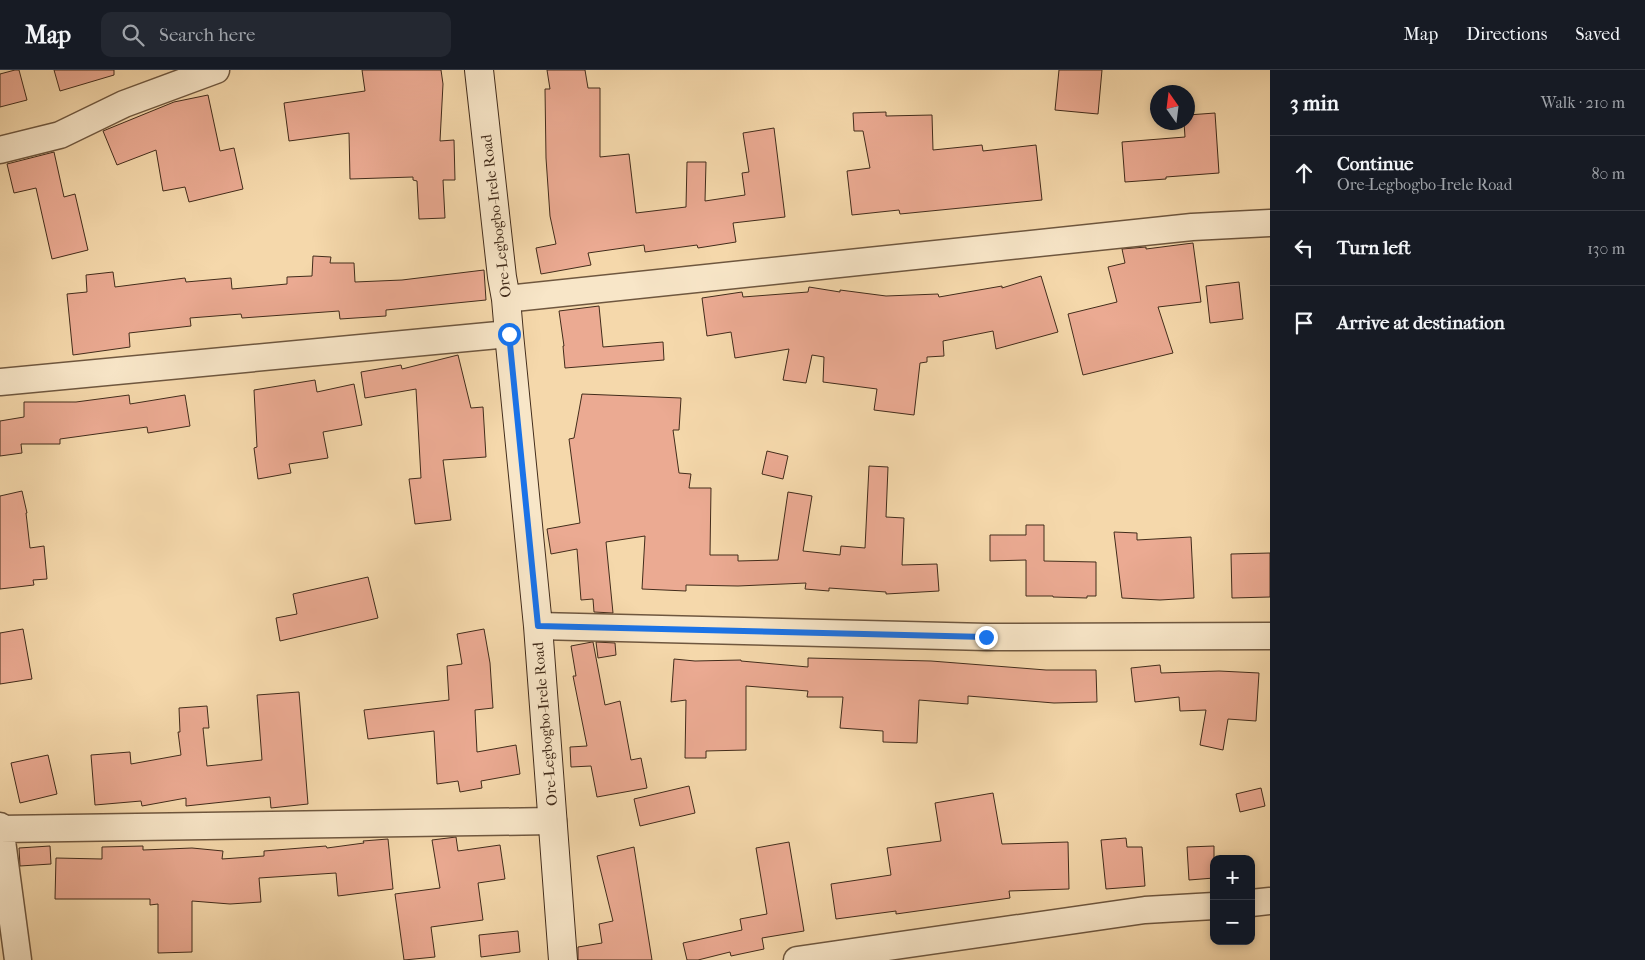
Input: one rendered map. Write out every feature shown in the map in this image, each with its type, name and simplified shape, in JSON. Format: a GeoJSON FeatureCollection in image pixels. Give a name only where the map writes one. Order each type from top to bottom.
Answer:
{"type":"FeatureCollection","features":[{"type":"Feature","properties":{"kind":"main road","name":"Ore-Legbogbo-Irele Road"},"geometry":{"type":"LineString","coordinates":[[480,70],[506,299],[538,626],[563,960]]}},
{"type":"Feature","properties":{"kind":"street"},"geometry":{"type":"LineString","coordinates":[[0,150],[60,135],[124,104],[216,70]]}},
{"type":"Feature","properties":{"kind":"street"},"geometry":{"type":"LineString","coordinates":[[506,299],[1192,227],[1270,223]]}},
{"type":"Feature","properties":{"kind":"street"},"geometry":{"type":"LineString","coordinates":[[0,382],[509,334]]}},
{"type":"Feature","properties":{"kind":"street"},"geometry":{"type":"LineString","coordinates":[[538,626],[986,637],[1270,636]]}},
{"type":"Feature","properties":{"kind":"street"},"geometry":{"type":"LineString","coordinates":[[18,960],[0,828],[553,821]]}},
{"type":"Feature","properties":{"kind":"street"},"geometry":{"type":"LineString","coordinates":[[1255,903],[1270,902]]}},
{"type":"Feature","properties":{"kind":"street"},"geometry":{"type":"LineString","coordinates":[[797,960],[1145,910],[1210,906]]}},
{"type":"Feature","properties":{"kind":"building"},"geometry":{"type":"Polygon","coordinates":[[[19,70],[27,100],[0,107],[0,74],[19,70]]]}},
{"type":"Feature","properties":{"kind":"building"},"geometry":{"type":"Polygon","coordinates":[[[54,70],[114,70],[114,75],[60,91],[54,70]]]}},
{"type":"Feature","properties":{"kind":"building"},"geometry":{"type":"Polygon","coordinates":[[[362,70],[441,70],[443,84],[440,141],[454,140],[455,180],[443,180],[445,218],[419,219],[417,181],[413,180],[413,177],[350,179],[349,133],[289,141],[284,103],[365,91],[362,70]]]}},
{"type":"Feature","properties":{"kind":"building"},"geometry":{"type":"Polygon","coordinates":[[[547,70],[585,70],[588,88],[600,88],[600,157],[629,154],[636,213],[686,207],[687,162],[706,162],[705,201],[745,195],[742,173],[749,172],[743,133],[774,128],[785,217],[733,223],[736,242],[698,248],[697,245],[645,252],[644,245],[588,253],[591,265],[541,274],[536,248],[556,244],[550,216],[546,158],[545,89],[550,89],[547,70]]]}},
{"type":"Feature","properties":{"kind":"building"},"geometry":{"type":"Polygon","coordinates":[[[1059,70],[1102,70],[1098,114],[1055,110],[1059,70]]]}},
{"type":"Feature","properties":{"kind":"building"},"geometry":{"type":"Polygon","coordinates":[[[208,95],[220,151],[234,148],[243,189],[189,202],[185,187],[163,191],[156,150],[117,165],[103,131],[174,102],[208,95]]]}},
{"type":"Feature","properties":{"kind":"building"},"geometry":{"type":"Polygon","coordinates":[[[886,112],[886,116],[932,115],[933,150],[982,145],[983,151],[1036,145],[1042,200],[900,214],[899,210],[852,215],[847,171],[870,168],[863,131],[854,131],[853,113],[886,112]]]}},
{"type":"Feature","properties":{"kind":"building"},"geometry":{"type":"Polygon","coordinates":[[[1215,113],[1219,173],[1125,182],[1122,142],[1185,137],[1185,130],[1195,130],[1195,114],[1215,113]]]}},
{"type":"Feature","properties":{"kind":"building"},"geometry":{"type":"Polygon","coordinates":[[[54,152],[64,197],[75,194],[88,250],[52,259],[36,188],[14,193],[7,164],[54,152]]]}},
{"type":"Feature","properties":{"kind":"building"},"geometry":{"type":"Polygon","coordinates":[[[1193,243],[1201,302],[1158,307],[1173,353],[1083,375],[1068,314],[1117,302],[1108,267],[1125,263],[1122,249],[1146,247],[1146,249],[1193,243]]]}},
{"type":"Feature","properties":{"kind":"building"},"geometry":{"type":"Polygon","coordinates":[[[313,256],[331,257],[330,263],[354,263],[355,282],[402,280],[484,270],[486,300],[386,310],[386,316],[340,319],[339,311],[242,318],[241,314],[190,318],[191,326],[129,333],[130,347],[73,355],[67,294],[87,292],[86,275],[113,272],[115,287],[185,278],[186,282],[231,278],[232,289],[287,284],[287,277],[312,276],[313,256]]]}},
{"type":"Feature","properties":{"kind":"building"},"geometry":{"type":"Polygon","coordinates":[[[1041,276],[1058,332],[996,349],[993,331],[943,341],[944,356],[927,357],[927,362],[920,363],[914,415],[874,410],[877,389],[823,382],[824,357],[812,355],[806,383],[783,380],[789,349],[735,358],[731,332],[707,336],[702,298],[742,292],[743,297],[808,292],[809,287],[886,296],[938,294],[939,297],[1002,286],[1002,288],[1041,276]]]}},
{"type":"Feature","properties":{"kind":"building"},"geometry":{"type":"Polygon","coordinates":[[[1239,282],[1243,319],[1210,323],[1206,286],[1239,282]]]}},
{"type":"Feature","properties":{"kind":"building"},"geometry":{"type":"Polygon","coordinates":[[[599,306],[603,347],[663,342],[664,360],[565,368],[559,311],[599,306]]]}},
{"type":"Feature","properties":{"kind":"building"},"geometry":{"type":"Polygon","coordinates":[[[458,355],[471,408],[483,407],[486,457],[443,460],[451,520],[415,524],[409,479],[421,478],[416,389],[365,398],[361,372],[401,365],[402,369],[458,355]]]}},
{"type":"Feature","properties":{"kind":"building"},"geometry":{"type":"Polygon","coordinates":[[[315,380],[317,392],[354,384],[362,425],[323,432],[328,458],[289,464],[291,473],[258,479],[254,448],[257,447],[254,390],[315,380]]]}},
{"type":"Feature","properties":{"kind":"building"},"geometry":{"type":"Polygon","coordinates":[[[582,394],[681,398],[679,430],[673,430],[679,473],[691,474],[689,488],[711,488],[710,555],[738,555],[738,561],[778,560],[788,492],[812,496],[803,551],[840,555],[841,546],[865,548],[869,466],[888,467],[886,517],[904,518],[902,565],[937,564],[939,591],[886,594],[886,592],[829,588],[829,591],[805,589],[806,583],[738,586],[686,585],[686,591],[642,589],[645,536],[606,542],[613,613],[594,612],[593,599],[581,600],[577,549],[551,554],[547,529],[580,523],[569,439],[574,438],[582,394]]]}},
{"type":"Feature","properties":{"kind":"building"},"geometry":{"type":"Polygon","coordinates":[[[129,395],[130,404],[185,395],[190,426],[148,433],[147,427],[60,439],[60,444],[21,444],[22,453],[0,456],[0,421],[24,417],[24,402],[76,402],[129,395]]]}},
{"type":"Feature","properties":{"kind":"building"},"geometry":{"type":"Polygon","coordinates":[[[767,451],[788,456],[783,479],[762,474],[767,451]]]}},
{"type":"Feature","properties":{"kind":"building"},"geometry":{"type":"Polygon","coordinates":[[[22,491],[27,513],[30,548],[44,546],[47,579],[33,580],[34,585],[0,589],[0,496],[22,491]]]}},
{"type":"Feature","properties":{"kind":"building"},"geometry":{"type":"Polygon","coordinates":[[[1026,525],[1044,525],[1044,561],[1096,562],[1096,596],[1087,596],[1087,598],[1026,596],[1026,560],[990,561],[990,535],[1026,535],[1026,525]]]}},
{"type":"Feature","properties":{"kind":"building"},"geometry":{"type":"Polygon","coordinates":[[[1114,532],[1137,533],[1137,540],[1191,537],[1194,598],[1160,600],[1122,598],[1114,532]]]}},
{"type":"Feature","properties":{"kind":"building"},"geometry":{"type":"Polygon","coordinates":[[[1270,553],[1270,597],[1232,598],[1231,554],[1270,553]]]}},
{"type":"Feature","properties":{"kind":"building"},"geometry":{"type":"Polygon","coordinates":[[[368,577],[378,618],[280,641],[276,618],[297,614],[293,594],[368,577]]]}},
{"type":"Feature","properties":{"kind":"building"},"geometry":{"type":"Polygon","coordinates":[[[23,629],[32,679],[0,684],[0,633],[23,629]]]}},
{"type":"Feature","properties":{"kind":"building"},"geometry":{"type":"Polygon","coordinates":[[[484,629],[490,663],[493,708],[475,710],[477,752],[516,745],[520,774],[481,781],[482,788],[460,792],[458,781],[437,784],[434,731],[368,739],[364,710],[449,700],[447,666],[462,664],[457,634],[484,629]]]}},
{"type":"Feature","properties":{"kind":"building"},"geometry":{"type":"Polygon","coordinates":[[[593,642],[605,705],[620,701],[631,760],[641,758],[647,788],[597,797],[591,766],[571,767],[570,747],[587,746],[573,676],[576,676],[571,646],[593,642]]]}},
{"type":"Feature","properties":{"kind":"building"},"geometry":{"type":"Polygon","coordinates":[[[596,642],[615,643],[616,655],[598,658],[596,642]]]}},
{"type":"Feature","properties":{"kind":"building"},"geometry":{"type":"Polygon","coordinates":[[[808,658],[931,661],[1046,670],[1096,670],[1097,702],[1054,703],[968,696],[968,704],[919,700],[917,743],[883,742],[883,731],[840,728],[843,697],[807,697],[808,691],[746,686],[746,750],[706,751],[706,758],[685,758],[686,700],[671,702],[674,659],[695,661],[741,660],[808,667],[808,658]]]}},
{"type":"Feature","properties":{"kind":"building"},"geometry":{"type":"Polygon","coordinates":[[[1160,665],[1161,673],[1219,671],[1259,673],[1256,721],[1228,719],[1223,750],[1200,745],[1206,710],[1180,711],[1179,697],[1135,702],[1131,668],[1160,665]]]}},
{"type":"Feature","properties":{"kind":"building"},"geometry":{"type":"Polygon","coordinates":[[[299,692],[308,804],[271,808],[270,797],[186,806],[186,798],[142,806],[141,801],[95,805],[91,755],[130,752],[131,764],[181,755],[178,732],[180,732],[179,708],[207,706],[209,728],[203,728],[207,766],[262,760],[257,695],[299,692]]]}},
{"type":"Feature","properties":{"kind":"building"},"geometry":{"type":"Polygon","coordinates":[[[48,755],[57,794],[20,803],[11,763],[48,755]]]}},
{"type":"Feature","properties":{"kind":"building"},"geometry":{"type":"Polygon","coordinates":[[[689,786],[695,813],[640,826],[634,799],[689,786]]]}},
{"type":"Feature","properties":{"kind":"building"},"geometry":{"type":"Polygon","coordinates":[[[1261,788],[1265,806],[1240,812],[1236,794],[1261,788]]]}},
{"type":"Feature","properties":{"kind":"building"},"geometry":{"type":"Polygon","coordinates":[[[993,793],[1002,844],[1068,842],[1069,889],[1009,891],[1010,898],[896,914],[896,911],[836,919],[831,884],[891,875],[887,848],[941,841],[935,803],[993,793]]]}},
{"type":"Feature","properties":{"kind":"building"},"geometry":{"type":"Polygon","coordinates":[[[456,837],[458,851],[500,845],[505,879],[478,883],[483,920],[431,927],[435,957],[404,960],[395,894],[440,888],[432,840],[456,837]]]}},
{"type":"Feature","properties":{"kind":"building"},"geometry":{"type":"Polygon","coordinates":[[[1126,838],[1127,847],[1142,847],[1145,886],[1106,889],[1101,840],[1126,838]]]}},
{"type":"Feature","properties":{"kind":"building"},"geometry":{"type":"Polygon","coordinates":[[[388,839],[393,889],[338,896],[336,873],[259,878],[261,902],[230,904],[192,901],[192,952],[158,953],[158,904],[150,905],[150,899],[55,899],[56,858],[102,859],[102,847],[143,846],[143,850],[192,848],[223,851],[222,859],[264,856],[264,851],[326,846],[327,848],[364,843],[363,841],[388,839]]]}},
{"type":"Feature","properties":{"kind":"building"},"geometry":{"type":"Polygon","coordinates":[[[789,842],[804,931],[762,938],[764,949],[731,956],[730,952],[698,960],[687,960],[683,943],[742,930],[740,919],[767,914],[756,848],[789,842]]]}},
{"type":"Feature","properties":{"kind":"building"},"geometry":{"type":"Polygon","coordinates":[[[50,846],[51,864],[20,866],[19,848],[50,846]]]}},
{"type":"Feature","properties":{"kind":"building"},"geometry":{"type":"Polygon","coordinates":[[[1214,846],[1214,855],[1210,855],[1210,878],[1189,880],[1187,847],[1214,846]]]}},
{"type":"Feature","properties":{"kind":"building"},"geometry":{"type":"Polygon","coordinates":[[[634,847],[652,960],[578,960],[578,947],[602,943],[599,924],[613,921],[597,856],[634,847]]]}},
{"type":"Feature","properties":{"kind":"building"},"geometry":{"type":"Polygon","coordinates":[[[518,931],[520,952],[481,957],[479,935],[518,931]]]}},
{"type":"Feature","properties":{"kind":"route"},"geometry":{"type":"LineString","coordinates":[[509,334],[538,626],[986,637]]}}]}
